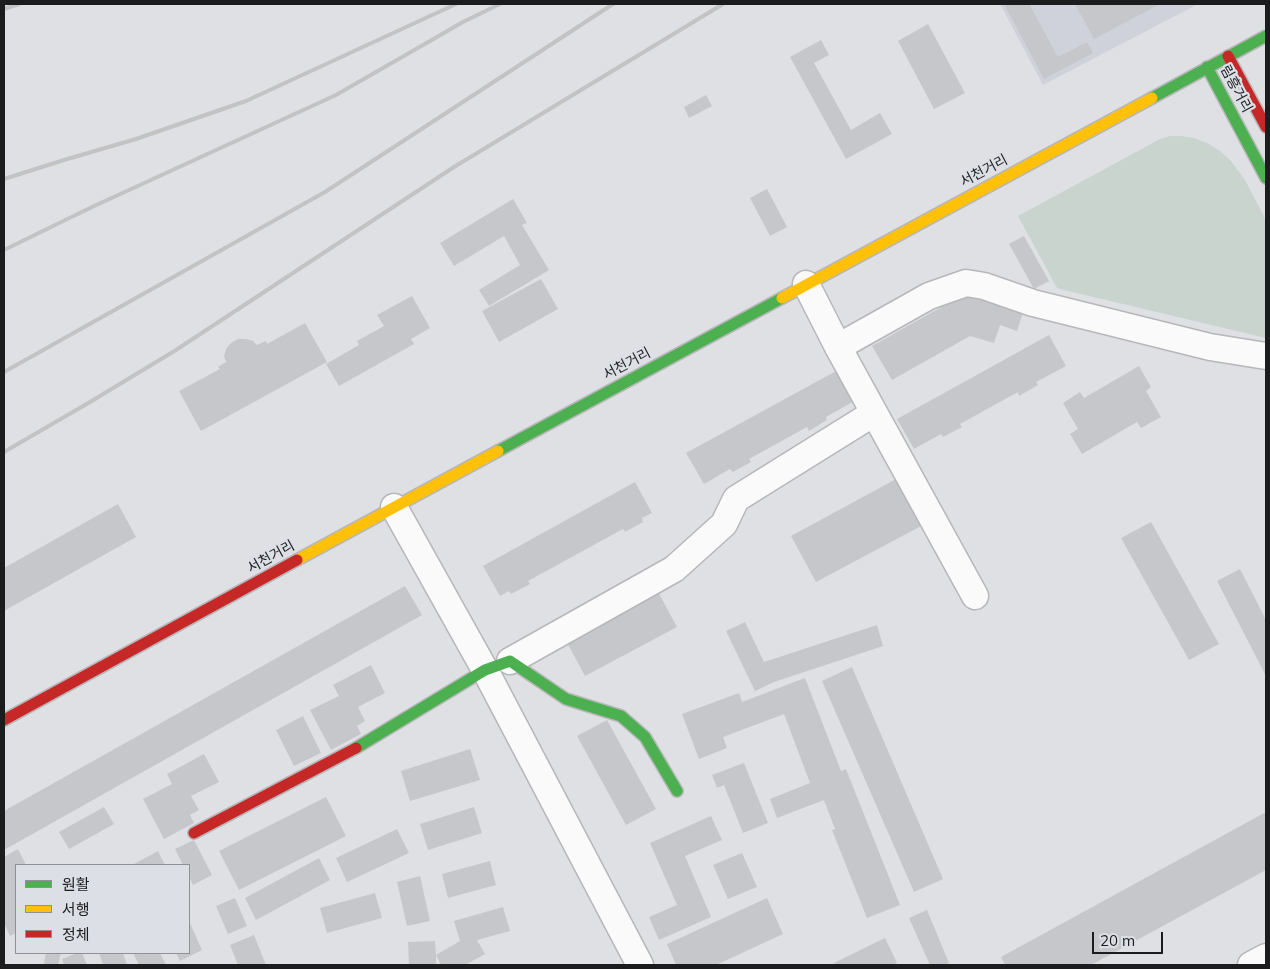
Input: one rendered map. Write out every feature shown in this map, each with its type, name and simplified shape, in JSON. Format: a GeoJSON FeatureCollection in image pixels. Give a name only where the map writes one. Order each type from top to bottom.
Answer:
{"type":"FeatureCollection","features":[{"type":"Feature","properties":{"kind":"main road","name":"서천거리"},"geometry":{"type":"LineString","coordinates":[[4,720],[1266,36]]}},
{"type":"Feature","properties":{"kind":"main road","name":"림흥거리"},"geometry":{"type":"LineString","coordinates":[[1228,56],[1266,127]]}},
{"type":"Feature","properties":{"kind":"main road","name":"림흥거리"},"geometry":{"type":"LineString","coordinates":[[1207,67],[1266,178]]}},
{"type":"Feature","properties":{"kind":"main road"},"geometry":{"type":"LineString","coordinates":[[194,833],[364,744],[485,670],[510,661],[566,699],[621,716],[645,737],[677,791]]}},
{"type":"Feature","properties":{"kind":"street"},"geometry":{"type":"LineString","coordinates":[[838,347],[929,296],[966,283],[984,286],[1033,303],[1201,344],[1266,356]]}},
{"type":"Feature","properties":{"kind":"street"},"geometry":{"type":"LineString","coordinates":[[806,284],[838,347],[975,596]]}},
{"type":"Feature","properties":{"kind":"street"},"geometry":{"type":"LineString","coordinates":[[510,661],[674,569],[724,524],[736,499],[874,413]]}},
{"type":"Feature","properties":{"kind":"street"},"geometry":{"type":"LineString","coordinates":[[394,507],[485,670],[640,965]]}},
{"type":"Feature","properties":{"kind":"street"},"geometry":{"type":"LineString","coordinates":[[1251,965],[1266,957]]}},
{"type":"Feature","properties":{"kind":"shaded area"},"geometry":{"type":"Polygon","coordinates":[[[1000,4],[1198,4],[1043,85],[1000,4]]]}},
{"type":"Feature","properties":{"kind":"shaded area"},"geometry":{"type":"Polygon","coordinates":[[[1170,136],[1194,138],[1220,151],[1231,161],[1245,180],[1266,220],[1266,338],[1057,288],[1018,216],[1160,139],[1170,136]]]}},
{"type":"Feature","properties":{"kind":"building"},"geometry":{"type":"Polygon","coordinates":[[[1004,4],[1029,4],[1058,57],[1087,42],[1093,53],[1044,79],[1004,4]]]}},
{"type":"Feature","properties":{"kind":"building"},"geometry":{"type":"Polygon","coordinates":[[[1075,4],[1160,4],[1094,39],[1075,4]]]}},
{"type":"Feature","properties":{"kind":"building"},"geometry":{"type":"Polygon","coordinates":[[[928,24],[965,93],[934,109],[898,41],[928,24]]]}},
{"type":"Feature","properties":{"kind":"building"},"geometry":{"type":"Polygon","coordinates":[[[821,40],[829,55],[814,63],[851,130],[880,113],[892,134],[846,159],[790,57],[821,40]]]}},
{"type":"Feature","properties":{"kind":"building"},"geometry":{"type":"Polygon","coordinates":[[[706,95],[712,106],[689,118],[684,107],[706,95]]]}},
{"type":"Feature","properties":{"kind":"building"},"geometry":{"type":"Polygon","coordinates":[[[767,189],[787,227],[770,236],[750,198],[767,189]]]}},
{"type":"Feature","properties":{"kind":"building"},"geometry":{"type":"Polygon","coordinates":[[[513,199],[527,223],[522,225],[549,270],[489,306],[479,290],[520,265],[504,236],[454,266],[440,243],[513,199]]]}},
{"type":"Feature","properties":{"kind":"building"},"geometry":{"type":"Polygon","coordinates":[[[1024,236],[1049,281],[1034,289],[1009,244],[1024,236]]]}},
{"type":"Feature","properties":{"kind":"building"},"geometry":{"type":"Polygon","coordinates":[[[541,279],[558,309],[499,342],[482,311],[541,279]]]}},
{"type":"Feature","properties":{"kind":"building"},"geometry":{"type":"Polygon","coordinates":[[[970,294],[1024,309],[1017,331],[1000,325],[994,343],[970,336],[892,380],[872,346],[963,295],[970,294]]]}},
{"type":"Feature","properties":{"kind":"building"},"geometry":{"type":"Polygon","coordinates":[[[412,296],[430,328],[411,339],[414,344],[339,386],[326,364],[359,345],[357,341],[384,326],[377,315],[412,296]]]}},
{"type":"Feature","properties":{"kind":"building"},"geometry":{"type":"Polygon","coordinates":[[[305,323],[327,362],[201,431],[179,391],[220,369],[218,367],[226,362],[224,356],[226,349],[238,339],[253,341],[257,345],[266,341],[267,344],[305,323]]]}},
{"type":"Feature","properties":{"kind":"building"},"geometry":{"type":"Polygon","coordinates":[[[1049,335],[1066,366],[1036,382],[1038,385],[1019,396],[1018,392],[960,424],[962,427],[943,437],[941,434],[914,449],[897,419],[1049,335]]]}},
{"type":"Feature","properties":{"kind":"building"},"geometry":{"type":"Polygon","coordinates":[[[1139,366],[1151,387],[1146,391],[1161,417],[1141,428],[1137,422],[1082,454],[1070,434],[1078,429],[1063,403],[1080,392],[1084,398],[1139,366]]]}},
{"type":"Feature","properties":{"kind":"building"},"geometry":{"type":"Polygon","coordinates":[[[838,370],[856,400],[826,417],[827,420],[809,431],[807,427],[749,459],[751,462],[733,472],[730,469],[704,484],[686,453],[838,370]]]}},
{"type":"Feature","properties":{"kind":"building"},"geometry":{"type":"Polygon","coordinates":[[[898,478],[923,525],[816,582],[791,536],[898,478]]]}},
{"type":"Feature","properties":{"kind":"building"},"geometry":{"type":"Polygon","coordinates":[[[635,482],[652,513],[642,518],[643,522],[625,532],[623,529],[528,581],[530,584],[511,594],[509,591],[500,596],[483,566],[635,482]]]}},
{"type":"Feature","properties":{"kind":"building"},"geometry":{"type":"Polygon","coordinates":[[[118,504],[136,537],[4,611],[4,568],[118,504]]]}},
{"type":"Feature","properties":{"kind":"building"},"geometry":{"type":"Polygon","coordinates":[[[1151,522],[1219,644],[1189,660],[1121,538],[1151,522]]]}},
{"type":"Feature","properties":{"kind":"building"},"geometry":{"type":"Polygon","coordinates":[[[1240,569],[1266,620],[1266,676],[1217,581],[1240,569]]]}},
{"type":"Feature","properties":{"kind":"building"},"geometry":{"type":"Polygon","coordinates":[[[405,586],[422,615],[4,850],[4,811],[405,586]]]}},
{"type":"Feature","properties":{"kind":"building"},"geometry":{"type":"Polygon","coordinates":[[[656,588],[677,627],[585,676],[564,637],[656,588]]]}},
{"type":"Feature","properties":{"kind":"building"},"geometry":{"type":"Polygon","coordinates":[[[745,622],[764,662],[877,625],[883,646],[774,682],[755,691],[726,631],[745,622]]]}},
{"type":"Feature","properties":{"kind":"building"},"geometry":{"type":"Polygon","coordinates":[[[371,665],[385,693],[358,707],[365,721],[357,726],[361,734],[331,750],[310,710],[339,696],[333,685],[371,665]]]}},
{"type":"Feature","properties":{"kind":"building"},"geometry":{"type":"Polygon","coordinates":[[[852,667],[943,879],[914,892],[822,681],[852,667]]]}},
{"type":"Feature","properties":{"kind":"building"},"geometry":{"type":"Polygon","coordinates":[[[805,678],[841,771],[846,769],[900,905],[867,918],[832,830],[835,829],[824,800],[777,818],[770,799],[810,783],[784,714],[723,737],[727,748],[699,759],[682,714],[739,693],[742,702],[805,678]]]}},
{"type":"Feature","properties":{"kind":"building"},"geometry":{"type":"Polygon","coordinates":[[[303,716],[321,753],[294,766],[276,730],[303,716]]]}},
{"type":"Feature","properties":{"kind":"building"},"geometry":{"type":"Polygon","coordinates":[[[607,720],[656,809],[626,825],[577,736],[607,720]]]}},
{"type":"Feature","properties":{"kind":"building"},"geometry":{"type":"Polygon","coordinates":[[[470,749],[480,780],[410,801],[401,771],[470,749]]]}},
{"type":"Feature","properties":{"kind":"building"},"geometry":{"type":"Polygon","coordinates":[[[204,754],[219,782],[191,796],[199,810],[190,815],[194,823],[164,839],[143,799],[172,784],[167,774],[204,754]]]}},
{"type":"Feature","properties":{"kind":"building"},"geometry":{"type":"Polygon","coordinates":[[[744,763],[768,823],[743,833],[724,785],[717,788],[712,775],[744,763]]]}},
{"type":"Feature","properties":{"kind":"building"},"geometry":{"type":"Polygon","coordinates":[[[326,797],[346,836],[239,890],[219,851],[326,797]]]}},
{"type":"Feature","properties":{"kind":"building"},"geometry":{"type":"Polygon","coordinates":[[[104,807],[114,824],[69,849],[59,832],[104,807]]]}},
{"type":"Feature","properties":{"kind":"building"},"geometry":{"type":"Polygon","coordinates":[[[474,807],[482,833],[428,850],[420,824],[474,807]]]}},
{"type":"Feature","properties":{"kind":"building"},"geometry":{"type":"Polygon","coordinates":[[[1266,812],[1266,870],[1091,965],[1005,965],[1001,957],[1266,812]]]}},
{"type":"Feature","properties":{"kind":"building"},"geometry":{"type":"Polygon","coordinates":[[[711,816],[722,840],[685,856],[711,917],[659,940],[649,917],[677,905],[650,843],[711,816]]]}},
{"type":"Feature","properties":{"kind":"building"},"geometry":{"type":"Polygon","coordinates":[[[397,829],[409,853],[347,882],[336,858],[397,829]]]}},
{"type":"Feature","properties":{"kind":"building"},"geometry":{"type":"Polygon","coordinates":[[[194,840],[212,875],[193,885],[190,879],[190,864],[182,864],[175,849],[194,840]]]}},
{"type":"Feature","properties":{"kind":"building"},"geometry":{"type":"Polygon","coordinates":[[[18,849],[26,864],[15,864],[15,934],[10,936],[4,923],[4,857],[18,849]]]}},
{"type":"Feature","properties":{"kind":"building"},"geometry":{"type":"Polygon","coordinates":[[[158,851],[164,864],[134,864],[158,851]]]}},
{"type":"Feature","properties":{"kind":"building"},"geometry":{"type":"Polygon","coordinates":[[[742,853],[757,887],[728,899],[713,865],[742,853]]]}},
{"type":"Feature","properties":{"kind":"building"},"geometry":{"type":"Polygon","coordinates":[[[319,858],[330,880],[256,920],[245,898],[319,858]]]}},
{"type":"Feature","properties":{"kind":"building"},"geometry":{"type":"Polygon","coordinates":[[[490,861],[496,885],[448,898],[442,874],[490,861]]]}},
{"type":"Feature","properties":{"kind":"building"},"geometry":{"type":"Polygon","coordinates":[[[420,876],[430,921],[407,926],[397,882],[420,876]]]}},
{"type":"Feature","properties":{"kind":"building"},"geometry":{"type":"Polygon","coordinates":[[[375,893],[382,918],[327,933],[320,908],[375,893]]]}},
{"type":"Feature","properties":{"kind":"building"},"geometry":{"type":"Polygon","coordinates":[[[235,898],[247,926],[228,934],[216,906],[235,898]]]}},
{"type":"Feature","properties":{"kind":"building"},"geometry":{"type":"Polygon","coordinates":[[[767,898],[783,934],[716,965],[676,965],[667,944],[767,898]]]}},
{"type":"Feature","properties":{"kind":"building"},"geometry":{"type":"Polygon","coordinates":[[[503,907],[510,931],[477,940],[485,954],[465,965],[441,965],[436,955],[460,941],[454,921],[503,907]]]}},
{"type":"Feature","properties":{"kind":"building"},"geometry":{"type":"Polygon","coordinates":[[[927,910],[949,963],[930,965],[909,918],[927,910]]]}},
{"type":"Feature","properties":{"kind":"building"},"geometry":{"type":"Polygon","coordinates":[[[190,923],[202,950],[180,961],[176,954],[190,954],[190,923]]]}},
{"type":"Feature","properties":{"kind":"building"},"geometry":{"type":"Polygon","coordinates":[[[254,935],[266,965],[238,965],[230,945],[254,935]]]}},
{"type":"Feature","properties":{"kind":"building"},"geometry":{"type":"Polygon","coordinates":[[[885,938],[897,963],[892,965],[835,965],[834,963],[885,938]]]}},
{"type":"Feature","properties":{"kind":"building"},"geometry":{"type":"Polygon","coordinates":[[[435,941],[436,965],[409,965],[408,942],[435,941]]]}},
{"type":"Feature","properties":{"kind":"building"},"geometry":{"type":"Polygon","coordinates":[[[46,954],[61,954],[58,965],[44,964],[46,954]]]}},
{"type":"Feature","properties":{"kind":"building"},"geometry":{"type":"Polygon","coordinates":[[[74,954],[82,954],[87,965],[64,965],[62,959],[74,954]]]}},
{"type":"Feature","properties":{"kind":"building"},"geometry":{"type":"Polygon","coordinates":[[[99,954],[123,954],[127,965],[103,965],[99,954]]]}},
{"type":"Feature","properties":{"kind":"building"},"geometry":{"type":"Polygon","coordinates":[[[134,954],[160,954],[166,965],[139,965],[134,954]]]}},
{"type":"Feature","properties":{"kind":"railway"},"geometry":{"type":"LineString","coordinates":[[4,9],[19,4]]}},
{"type":"Feature","properties":{"kind":"railway"},"geometry":{"type":"LineString","coordinates":[[4,179],[136,139],[246,101],[456,4]]}},
{"type":"Feature","properties":{"kind":"railway"},"geometry":{"type":"LineString","coordinates":[[4,250],[92,207],[336,95],[463,22],[500,4]]}},
{"type":"Feature","properties":{"kind":"railway"},"geometry":{"type":"LineString","coordinates":[[4,372],[325,192],[613,4]]}},
{"type":"Feature","properties":{"kind":"railway"},"geometry":{"type":"LineString","coordinates":[[4,452],[176,350],[454,167],[723,4]]}},
{"type":"Feature","properties":{"kind":"traffic: fast"},"geometry":{"type":"LineString","coordinates":[[1152,98],[1266,36]]}},
{"type":"Feature","properties":{"kind":"traffic: fast"},"geometry":{"type":"LineString","coordinates":[[1207,67],[1266,178]]}},
{"type":"Feature","properties":{"kind":"traffic: fast"},"geometry":{"type":"LineString","coordinates":[[498,451],[782,298]]}},
{"type":"Feature","properties":{"kind":"traffic: fast"},"geometry":{"type":"LineString","coordinates":[[356,748],[485,670],[510,661],[566,699],[621,716],[645,737],[677,791]]}},
{"type":"Feature","properties":{"kind":"traffic: slow"},"geometry":{"type":"LineString","coordinates":[[782,298],[1152,98]]}},
{"type":"Feature","properties":{"kind":"traffic: slow"},"geometry":{"type":"LineString","coordinates":[[297,560],[498,451]]}},
{"type":"Feature","properties":{"kind":"traffic: jam"},"geometry":{"type":"LineString","coordinates":[[1228,56],[1266,127]]}},
{"type":"Feature","properties":{"kind":"traffic: jam"},"geometry":{"type":"LineString","coordinates":[[4,720],[297,560]]}},
{"type":"Feature","properties":{"kind":"traffic: jam"},"geometry":{"type":"LineString","coordinates":[[194,833],[356,748]]}}]}
